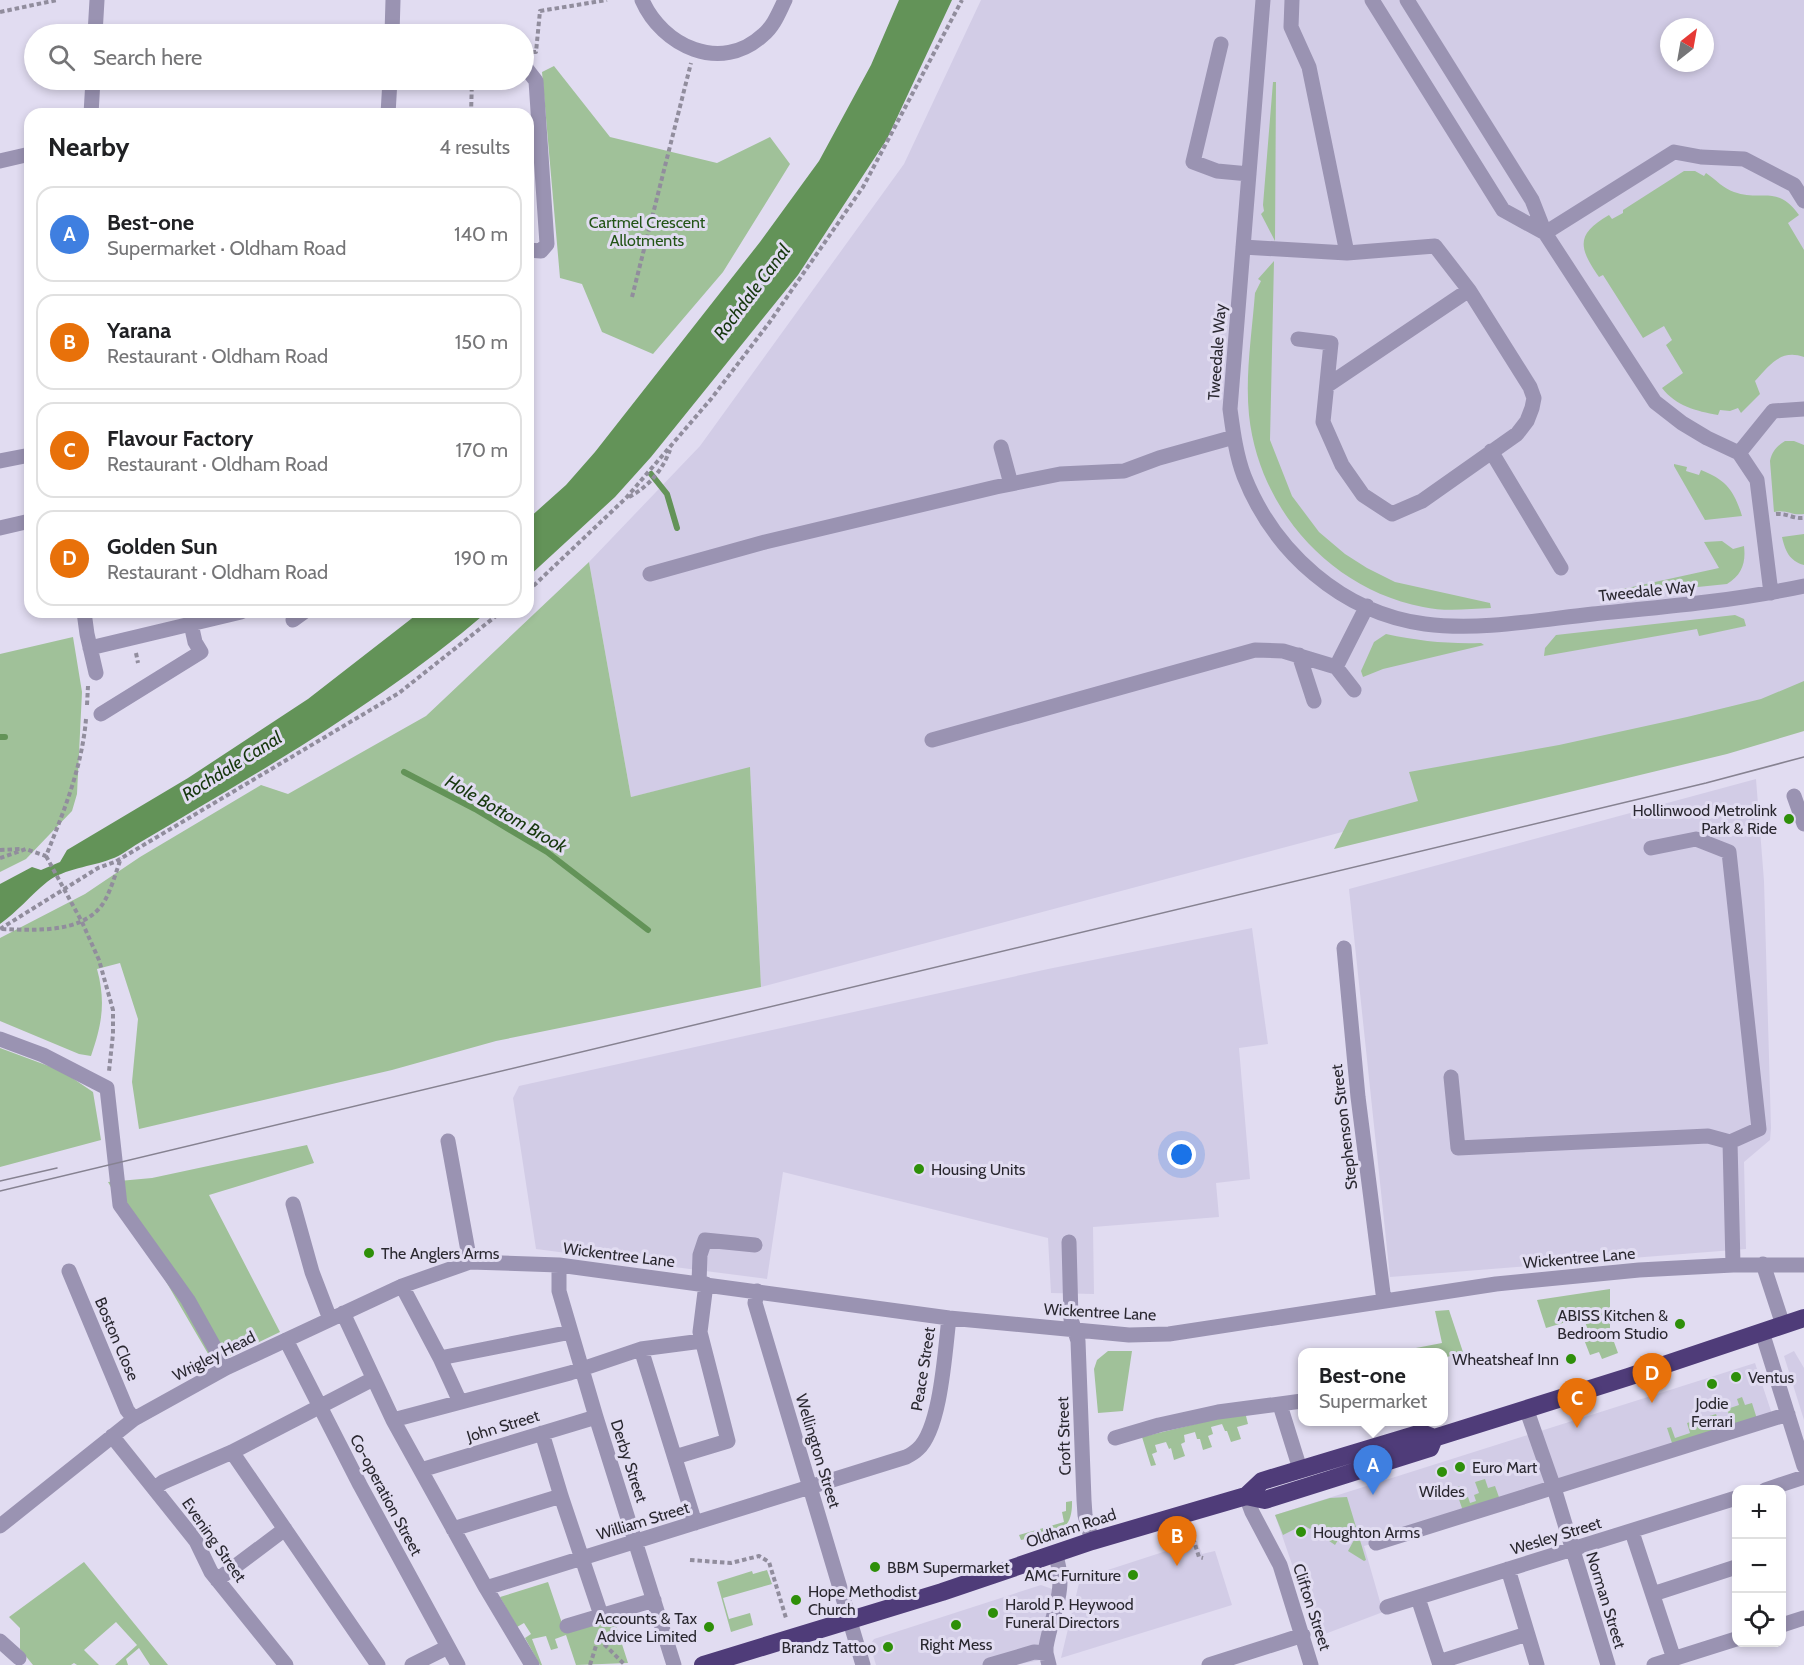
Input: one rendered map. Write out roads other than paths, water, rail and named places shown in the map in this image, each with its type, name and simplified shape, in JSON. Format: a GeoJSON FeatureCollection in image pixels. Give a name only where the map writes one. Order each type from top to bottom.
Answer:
{"type":"FeatureCollection","features":[{"type":"Feature","properties":{"kind":"highway","name":"Oldham Road"},"geometry":{"type":"LineString","coordinates":[[703,1665],[727,1661],[942,1592],[1092,1540],[1246,1496],[1262,1481],[1300,1468],[1421,1433],[1434,1438],[1804,1318]]}},
{"type":"Feature","properties":{"kind":"highway","name":"Oldham Road"},"geometry":{"type":"LineString","coordinates":[[1246,1496],[1265,1500],[1430,1448],[1434,1438]]}},
{"type":"Feature","properties":{"kind":"street"},"geometry":{"type":"LineString","coordinates":[[96,24],[97,0]]}},
{"type":"Feature","properties":{"kind":"street"},"geometry":{"type":"LineString","coordinates":[[392,24],[393,0]]}},
{"type":"Feature","properties":{"kind":"street"},"geometry":{"type":"LineString","coordinates":[[642,0],[648,13],[668,35],[694,50],[722,52],[755,42],[771,27],[785,0]]}},
{"type":"Feature","properties":{"kind":"street","name":"Tweedale Way"},"geometry":{"type":"LineString","coordinates":[[1263,0],[1230,409],[1234,437],[1244,474],[1264,517],[1276,536],[1321,581],[1345,596],[1367,606],[1423,624],[1471,626],[1718,602],[1804,586]]}},
{"type":"Feature","properties":{"kind":"street"},"geometry":{"type":"LineString","coordinates":[[1292,0],[1292,27],[1309,67],[1347,253]]}},
{"type":"Feature","properties":{"kind":"street"},"geometry":{"type":"LineString","coordinates":[[1372,0],[1503,210],[1545,233]]}},
{"type":"Feature","properties":{"kind":"street"},"geometry":{"type":"LineString","coordinates":[[1407,0],[1532,200],[1545,233],[1655,402],[1682,423],[1739,453],[1757,480],[1771,593]]}},
{"type":"Feature","properties":{"kind":"street"},"geometry":{"type":"LineString","coordinates":[[1221,44],[1193,162],[1217,171],[1248,174]]}},
{"type":"Feature","properties":{"kind":"street"},"geometry":{"type":"LineString","coordinates":[[534,78],[547,244],[540,251],[534,250]]}},
{"type":"Feature","properties":{"kind":"street"},"geometry":{"type":"LineString","coordinates":[[92,108],[93,90]]}},
{"type":"Feature","properties":{"kind":"street"},"geometry":{"type":"LineString","coordinates":[[388,108],[389,90]]}},
{"type":"Feature","properties":{"kind":"street"},"geometry":{"type":"LineString","coordinates":[[1545,233],[1674,152],[1701,157],[1744,159],[1794,185],[1804,201]]}},
{"type":"Feature","properties":{"kind":"street"},"geometry":{"type":"LineString","coordinates":[[0,161],[24,155]]}},
{"type":"Feature","properties":{"kind":"street"},"geometry":{"type":"LineString","coordinates":[[1243,247],[1347,253],[1435,246],[1469,290],[1501,339],[1530,387],[1534,398],[1527,421],[1517,434],[1422,501],[1392,514],[1363,495],[1342,465],[1323,422],[1331,343],[1298,339]]}},
{"type":"Feature","properties":{"kind":"street"},"geometry":{"type":"LineString","coordinates":[[1328,386],[1469,290]]}},
{"type":"Feature","properties":{"kind":"street"},"geometry":{"type":"LineString","coordinates":[[1739,453],[1773,411],[1804,409]]}},
{"type":"Feature","properties":{"kind":"street"},"geometry":{"type":"LineString","coordinates":[[650,574],[765,542],[1011,484],[1060,474],[1124,471],[1159,458],[1234,437]]}},
{"type":"Feature","properties":{"kind":"street"},"geometry":{"type":"LineString","coordinates":[[1001,447],[1011,484]]}},
{"type":"Feature","properties":{"kind":"street"},"geometry":{"type":"LineString","coordinates":[[1491,451],[1561,568]]}},
{"type":"Feature","properties":{"kind":"street"},"geometry":{"type":"LineString","coordinates":[[1,456],[24,455]]}},
{"type":"Feature","properties":{"kind":"street"},"geometry":{"type":"LineString","coordinates":[[0,528],[24,522]]}},
{"type":"Feature","properties":{"kind":"street"},"geometry":{"type":"LineString","coordinates":[[1336,667],[1367,606]]}},
{"type":"Feature","properties":{"kind":"street"},"geometry":{"type":"LineString","coordinates":[[85,618],[96,673]]}},
{"type":"Feature","properties":{"kind":"street"},"geometry":{"type":"LineString","coordinates":[[90,648],[216,618]]}},
{"type":"Feature","properties":{"kind":"street"},"geometry":{"type":"LineString","coordinates":[[101,714],[201,652],[195,642],[192,624]]}},
{"type":"Feature","properties":{"kind":"street"},"geometry":{"type":"LineString","coordinates":[[932,740],[1255,650],[1283,651],[1336,667],[1354,690]]}},
{"type":"Feature","properties":{"kind":"street"},"geometry":{"type":"LineString","coordinates":[[1299,656],[1314,701]]}},
{"type":"Feature","properties":{"kind":"street"},"geometry":{"type":"LineString","coordinates":[[1804,814],[1796,797],[1804,825]]}},
{"type":"Feature","properties":{"kind":"street"},"geometry":{"type":"LineString","coordinates":[[1451,1077],[1458,1148],[1708,1136],[1730,1142],[1759,1129],[1729,852],[1696,839],[1651,848]]}},
{"type":"Feature","properties":{"kind":"street","name":"Stephenson Street"},"geometry":{"type":"LineString","coordinates":[[1344,948],[1358,1097],[1384,1301]]}},
{"type":"Feature","properties":{"kind":"street"},"geometry":{"type":"LineString","coordinates":[[0,1039],[43,1055],[107,1088],[120,1205],[188,1300],[226,1368]]}},
{"type":"Feature","properties":{"kind":"street"},"geometry":{"type":"LineString","coordinates":[[448,1140],[470,1262]]}},
{"type":"Feature","properties":{"kind":"street"},"geometry":{"type":"LineString","coordinates":[[1730,1142],[1733,1265]]}},
{"type":"Feature","properties":{"kind":"street"},"geometry":{"type":"LineString","coordinates":[[293,1204],[312,1272],[373,1379],[393,1420],[486,1588],[532,1665]]}},
{"type":"Feature","properties":{"kind":"street"},"geometry":{"type":"LineString","coordinates":[[675,1457],[728,1441],[700,1332],[702,1284],[699,1256],[705,1240],[755,1245]]}},
{"type":"Feature","properties":{"kind":"street","name":"Croft Street"},"geometry":{"type":"LineString","coordinates":[[1069,1242],[1073,1329],[1078,1341],[1085,1515],[1092,1540]]}},
{"type":"Feature","properties":{"kind":"street","name":"Wickentree Lane"},"geometry":{"type":"LineString","coordinates":[[470,1262],[559,1265],[949,1318],[1129,1335],[1170,1334],[1496,1284],[1639,1270],[1763,1264],[1804,1265]]}},
{"type":"Feature","properties":{"kind":"street","name":"Wrigley Head"},"geometry":{"type":"LineString","coordinates":[[0,1526],[134,1419],[226,1368],[337,1316],[402,1286],[470,1262]]}},
{"type":"Feature","properties":{"kind":"street"},"geometry":{"type":"LineString","coordinates":[[1763,1264],[1783,1325]]}},
{"type":"Feature","properties":{"kind":"street","name":"Derby Street"},"geometry":{"type":"LineString","coordinates":[[559,1265],[560,1291],[571,1332],[674,1665]]}},
{"type":"Feature","properties":{"kind":"street","name":"Boston Close"},"geometry":{"type":"LineString","coordinates":[[69,1271],[128,1410],[134,1419]]}},
{"type":"Feature","properties":{"kind":"street"},"geometry":{"type":"LineString","coordinates":[[402,1286],[460,1402]]}},
{"type":"Feature","properties":{"kind":"street","name":"Wellington Street"},"geometry":{"type":"LineString","coordinates":[[757,1291],[755,1302],[863,1665]]}},
{"type":"Feature","properties":{"kind":"street","name":"Peace Street"},"geometry":{"type":"LineString","coordinates":[[810,1487],[906,1457],[918,1450],[934,1421],[949,1318]]}},
{"type":"Feature","properties":{"kind":"street"},"geometry":{"type":"LineString","coordinates":[[440,1358],[571,1332]]}},
{"type":"Feature","properties":{"kind":"street"},"geometry":{"type":"LineString","coordinates":[[1762,1332],[1804,1466]]}},
{"type":"Feature","properties":{"kind":"street","name":"Co-operation Street"},"geometry":{"type":"LineString","coordinates":[[286,1340],[458,1665]]}},
{"type":"Feature","properties":{"kind":"street"},"geometry":{"type":"LineString","coordinates":[[393,1420],[582,1368],[641,1349],[702,1341]]}},
{"type":"Feature","properties":{"kind":"street"},"geometry":{"type":"LineString","coordinates":[[641,1349],[695,1523]]}},
{"type":"Feature","properties":{"kind":"street"},"geometry":{"type":"LineString","coordinates":[[154,1488],[232,1452],[373,1379]]}},
{"type":"Feature","properties":{"kind":"street"},"geometry":{"type":"LineString","coordinates":[[1115,1438],[1159,1425],[1218,1412],[1298,1402]]}},
{"type":"Feature","properties":{"kind":"street"},"geometry":{"type":"LineString","coordinates":[[1280,1405],[1300,1468]]}},
{"type":"Feature","properties":{"kind":"street","name":"Norman Street"},"geometry":{"type":"LineString","coordinates":[[1526,1408],[1554,1488],[1608,1665]]}},
{"type":"Feature","properties":{"kind":"street"},"geometry":{"type":"LineString","coordinates":[[1376,1543],[1788,1414]]}},
{"type":"Feature","properties":{"kind":"street","name":"John Street"},"geometry":{"type":"LineString","coordinates":[[421,1470],[596,1417]]}},
{"type":"Feature","properties":{"kind":"street"},"geometry":{"type":"LineString","coordinates":[[542,1433],[601,1615]]}},
{"type":"Feature","properties":{"kind":"street","name":"Evening Street"},"geometry":{"type":"LineString","coordinates":[[112,1436],[196,1541],[211,1572],[286,1665]]}},
{"type":"Feature","properties":{"kind":"street"},"geometry":{"type":"LineString","coordinates":[[232,1452],[378,1665]]}},
{"type":"Feature","properties":{"kind":"street"},"geometry":{"type":"LineString","coordinates":[[1780,1485],[1804,1477]]}},
{"type":"Feature","properties":{"kind":"street","name":"William Street"},"geometry":{"type":"LineString","coordinates":[[486,1588],[810,1487]]}},
{"type":"Feature","properties":{"kind":"street"},"geometry":{"type":"LineString","coordinates":[[453,1529],[561,1496]]}},
{"type":"Feature","properties":{"kind":"street","name":"Clifton Street"},"geometry":{"type":"LineString","coordinates":[[1246,1496],[1280,1565],[1311,1665]]}},
{"type":"Feature","properties":{"kind":"street","name":"Wesley Street"},"geometry":{"type":"LineString","coordinates":[[1386,1607],[1732,1500]]}},
{"type":"Feature","properties":{"kind":"street"},"geometry":{"type":"LineString","coordinates":[[218,1580],[285,1529]]}},
{"type":"Feature","properties":{"kind":"street"},"geometry":{"type":"LineString","coordinates":[[1632,1532],[1674,1659]]}},
{"type":"Feature","properties":{"kind":"street"},"geometry":{"type":"LineString","coordinates":[[990,1665],[1034,1652],[1048,1659],[1061,1586],[1061,1570],[1055,1553]]}},
{"type":"Feature","properties":{"kind":"street"},"geometry":{"type":"LineString","coordinates":[[1508,1569],[1537,1665]]}},
{"type":"Feature","properties":{"kind":"street"},"geometry":{"type":"LineString","coordinates":[[1653,1594],[1732,1569]]}},
{"type":"Feature","properties":{"kind":"street"},"geometry":{"type":"LineString","coordinates":[[1418,1598],[1439,1662],[1527,1634]]}},
{"type":"Feature","properties":{"kind":"street"},"geometry":{"type":"LineString","coordinates":[[567,1626],[654,1600]]}},
{"type":"Feature","properties":{"kind":"street"},"geometry":{"type":"LineString","coordinates":[[1786,1622],[1804,1618]]}},
{"type":"Feature","properties":{"kind":"street"},"geometry":{"type":"LineString","coordinates":[[1209,1665],[1303,1635]]}},
{"type":"Feature","properties":{"kind":"street"},"geometry":{"type":"LineString","coordinates":[[0,1641],[19,1658]]}},
{"type":"Feature","properties":{"kind":"street"},"geometry":{"type":"LineString","coordinates":[[1654,1665],[1732,1641]]}},
{"type":"Feature","properties":{"kind":"street"},"geometry":{"type":"LineString","coordinates":[[412,1665],[448,1647]]}},
{"type":"Feature","properties":{"kind":"water","name":"Rochdale Canal"},"geometry":{"type":"Polygon","coordinates":[[[899,0],[952,0],[887,139],[798,275],[651,457],[615,497],[534,571],[534,514],[566,485],[595,452],[760,242],[819,161],[871,65],[899,0]]]}},
{"type":"Feature","properties":{"kind":"water","name":"Rochdale Canal"},"geometry":{"type":"Polygon","coordinates":[[[412,618],[480,618],[405,676],[318,735],[118,856],[54,877],[0,924],[0,884],[32,867],[41,870],[60,862],[67,850],[188,778],[308,699],[412,618]]]}},
{"type":"Feature","properties":{"kind":"waterway"},"geometry":{"type":"LineString","coordinates":[[651,474],[667,494],[677,528]]}},
{"type":"Feature","properties":{"kind":"waterway","name":"Hole Bottom Brook"},"geometry":{"type":"LineString","coordinates":[[0,737],[5,737]]}},
{"type":"Feature","properties":{"kind":"waterway","name":"Hole Bottom Brook"},"geometry":{"type":"LineString","coordinates":[[404,772],[475,809],[547,852],[648,930]]}},
{"type":"Feature","properties":{"kind":"tram line"},"geometry":{"type":"LineString","coordinates":[[0,1191],[1706,783],[1804,757]]}},
{"type":"Feature","properties":{"kind":"tram line"},"geometry":{"type":"LineString","coordinates":[[0,1181],[57,1168]]}},
{"type":"Feature","properties":{"kind":"place","name":"Hollinwood Metrolink Park & Ride"},"geometry":{"type":"Point","coordinates":[1789,819]}},
{"type":"Feature","properties":{"kind":"place","name":"Housing Units"},"geometry":{"type":"Point","coordinates":[919,1169]}},
{"type":"Feature","properties":{"kind":"place","name":"The Anglers Arms"},"geometry":{"type":"Point","coordinates":[369,1253]}},
{"type":"Feature","properties":{"kind":"place","name":"ABISS Kitchen & Bedroom Studio"},"geometry":{"type":"Point","coordinates":[1680,1324]}},
{"type":"Feature","properties":{"kind":"place","name":"Wheatsheaf Inn"},"geometry":{"type":"Point","coordinates":[1571,1359]}},
{"type":"Feature","properties":{"kind":"place","name":"Ventus"},"geometry":{"type":"Point","coordinates":[1736,1377]}},
{"type":"Feature","properties":{"kind":"place","name":"Jodie Ferrari"},"geometry":{"type":"Point","coordinates":[1712,1384]}},
{"type":"Feature","properties":{"kind":"place","name":"Golden Sun"},"geometry":{"type":"Point","coordinates":[1652,1403]}},
{"type":"Feature","properties":{"kind":"place","name":"Flavour Factory"},"geometry":{"type":"Point","coordinates":[1577,1428]}},
{"type":"Feature","properties":{"kind":"place","name":"Euro Mart"},"geometry":{"type":"Point","coordinates":[1460,1467]}},
{"type":"Feature","properties":{"kind":"place","name":"Wildes"},"geometry":{"type":"Point","coordinates":[1442,1472]}},
{"type":"Feature","properties":{"kind":"place","name":"Best-one"},"geometry":{"type":"Point","coordinates":[1373,1495]}},
{"type":"Feature","properties":{"kind":"place","name":"Houghton Arms"},"geometry":{"type":"Point","coordinates":[1301,1532]}},
{"type":"Feature","properties":{"kind":"place","name":"Yarana"},"geometry":{"type":"Point","coordinates":[1177,1566]}},
{"type":"Feature","properties":{"kind":"place","name":"BBM Supermarket"},"geometry":{"type":"Point","coordinates":[875,1567]}},
{"type":"Feature","properties":{"kind":"place","name":"AMC Furniture"},"geometry":{"type":"Point","coordinates":[1133,1575]}},
{"type":"Feature","properties":{"kind":"place","name":"Hope Methodist Church"},"geometry":{"type":"Point","coordinates":[796,1600]}},
{"type":"Feature","properties":{"kind":"place","name":"Harold P. Heywood Funeral Directors"},"geometry":{"type":"Point","coordinates":[993,1613]}},
{"type":"Feature","properties":{"kind":"place","name":"Right Mess"},"geometry":{"type":"Point","coordinates":[956,1625]}},
{"type":"Feature","properties":{"kind":"place","name":"Accounts & Tax Advice Limited"},"geometry":{"type":"Point","coordinates":[709,1627]}},
{"type":"Feature","properties":{"kind":"place","name":"Brandz Tattoo"},"geometry":{"type":"Point","coordinates":[888,1647]}},
{"type":"Feature","properties":{"kind":"park label","name":"Cartmel Crescent Allotments"},"geometry":{"type":"Point","coordinates":[647,231]}}]}
